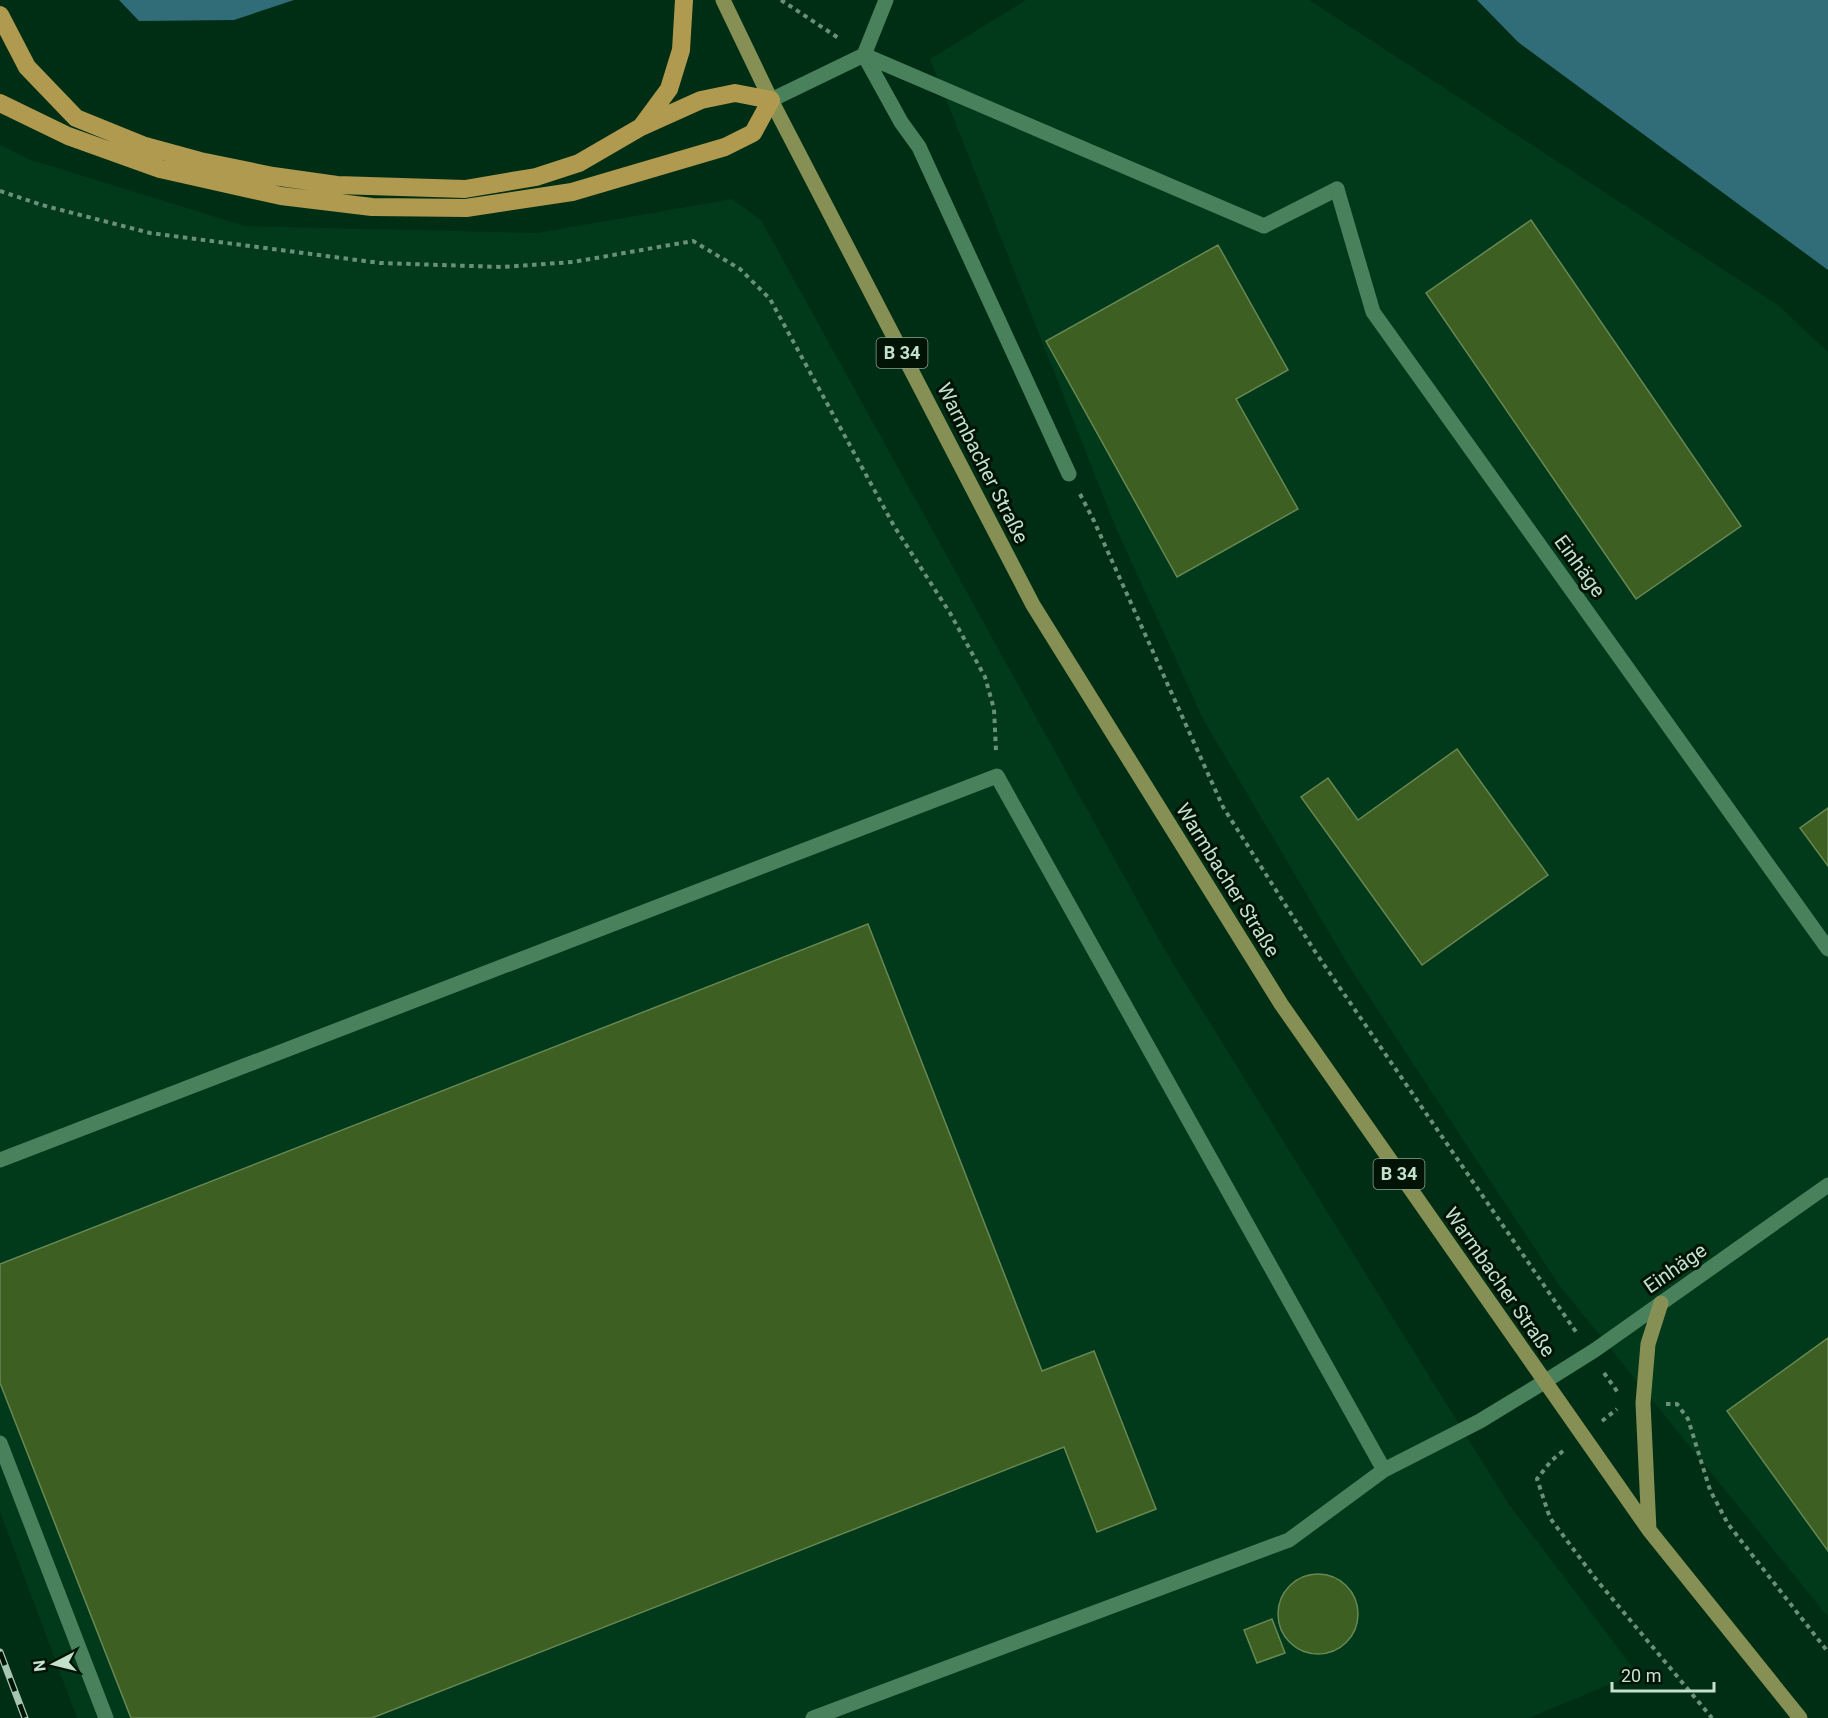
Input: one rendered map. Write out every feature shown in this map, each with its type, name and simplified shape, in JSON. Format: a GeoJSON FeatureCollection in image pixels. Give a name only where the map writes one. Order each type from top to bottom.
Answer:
{"type":"FeatureCollection","features":[{"type":"Feature","properties":{"kind":"highway"},"geometry":{"type":"LineString","coordinates":[[641,127],[669,89],[681,50],[684,0]]}},
{"type":"Feature","properties":{"kind":"highway"},"geometry":{"type":"LineString","coordinates":[[0,15],[27,67],[76,118],[145,146],[200,161],[273,176],[337,185],[465,189],[536,177],[579,163],[641,127],[700,100],[735,93],[771,100],[753,134],[725,147],[572,192],[466,208],[372,207],[281,196],[160,169],[68,136],[0,103]]}},
{"type":"Feature","properties":{"kind":"main road","name":"Warmbacher Straße"},"geometry":{"type":"LineString","coordinates":[[723,0],[771,100],[1033,605],[1281,1004],[1648,1530],[1800,1718]]}},
{"type":"Feature","properties":{"kind":"main road"},"geometry":{"type":"LineString","coordinates":[[1648,1530],[1643,1403],[1648,1344],[1661,1303]]}},
{"type":"Feature","properties":{"kind":"street"},"geometry":{"type":"LineString","coordinates":[[771,100],[864,55],[886,0]]}},
{"type":"Feature","properties":{"kind":"street"},"geometry":{"type":"LineString","coordinates":[[864,55],[901,122],[919,147],[1069,474]]}},
{"type":"Feature","properties":{"kind":"street","name":"Einhäge"},"geometry":{"type":"LineString","coordinates":[[864,55],[1264,226],[1336,189],[1374,312],[1828,949]]}},
{"type":"Feature","properties":{"kind":"street"},"geometry":{"type":"LineString","coordinates":[[0,1160],[998,776],[1384,1470]]}},
{"type":"Feature","properties":{"kind":"street","name":"Einhäge"},"geometry":{"type":"LineString","coordinates":[[813,1718],[1288,1540],[1384,1470],[1480,1421],[1591,1353],[1828,1185]]}},
{"type":"Feature","properties":{"kind":"street"},"geometry":{"type":"LineString","coordinates":[[0,1443],[106,1718]]}},
{"type":"Feature","properties":{"kind":"path"},"geometry":{"type":"LineString","coordinates":[[781,0],[864,55]]}},
{"type":"Feature","properties":{"kind":"path"},"geometry":{"type":"LineString","coordinates":[[0,190],[42,205],[150,233],[380,263],[502,267],[573,262],[693,241],[740,269],[770,299],[894,526],[950,613],[985,677],[994,709],[998,776]]}},
{"type":"Feature","properties":{"kind":"path"},"geometry":{"type":"LineString","coordinates":[[1069,474],[1094,521],[1223,807],[1316,954],[1625,1403],[1551,1461],[1537,1479],[1550,1518],[1595,1578],[1712,1718]]}},
{"type":"Feature","properties":{"kind":"path"},"geometry":{"type":"LineString","coordinates":[[1643,1403],[1677,1404],[1688,1419],[1710,1490],[1728,1524],[1828,1652]]}},
{"type":"Feature","properties":{"kind":"shaded area"},"geometry":{"type":"Polygon","coordinates":[[[1026,0],[1309,0],[1778,305],[1828,352],[1828,1617],[1559,1285],[1350,968],[1203,719],[1116,528],[930,59],[1026,0]]]}},
{"type":"Feature","properties":{"kind":"shaded area"},"geometry":{"type":"Polygon","coordinates":[[[0,145],[28,159],[245,226],[537,233],[732,199],[761,220],[1166,952],[1508,1503],[1637,1673],[1529,1718],[77,1718],[0,1512],[0,145]]]}},
{"type":"Feature","properties":{"kind":"water"},"geometry":{"type":"Polygon","coordinates":[[[119,0],[294,0],[234,20],[139,21],[119,0]]]}},
{"type":"Feature","properties":{"kind":"water"},"geometry":{"type":"Polygon","coordinates":[[[1477,0],[1828,0],[1828,270],[1518,42],[1477,0]]]}},
{"type":"Feature","properties":{"kind":"building"},"geometry":{"type":"Polygon","coordinates":[[[1531,220],[1741,526],[1636,599],[1426,293],[1531,220]]]}},
{"type":"Feature","properties":{"kind":"building"},"geometry":{"type":"Polygon","coordinates":[[[1218,245],[1288,370],[1236,399],[1298,509],[1177,577],[1046,341],[1218,245]]]}},
{"type":"Feature","properties":{"kind":"building"},"geometry":{"type":"Polygon","coordinates":[[[1457,749],[1548,875],[1422,965],[1301,797],[1328,778],[1358,820],[1457,749]]]}},
{"type":"Feature","properties":{"kind":"building"},"geometry":{"type":"Polygon","coordinates":[[[1828,808],[1828,866],[1800,828],[1828,808]]]}},
{"type":"Feature","properties":{"kind":"building"},"geometry":{"type":"Polygon","coordinates":[[[868,924],[1042,1371],[1094,1351],[1156,1509],[1097,1532],[1064,1447],[372,1718],[131,1718],[0,1383],[0,1264],[868,924]]]}},
{"type":"Feature","properties":{"kind":"building"},"geometry":{"type":"Polygon","coordinates":[[[1828,1338],[1828,1551],[1727,1411],[1828,1338]]]}},
{"type":"Feature","properties":{"kind":"building"},"geometry":{"type":"Polygon","coordinates":[[[1318,1574],[1333,1577],[1346,1586],[1355,1599],[1358,1614],[1355,1629],[1346,1642],[1333,1651],[1318,1654],[1303,1651],[1290,1642],[1281,1629],[1278,1614],[1281,1599],[1290,1586],[1303,1577],[1318,1574]]]}},
{"type":"Feature","properties":{"kind":"building"},"geometry":{"type":"Polygon","coordinates":[[[1272,1619],[1285,1653],[1257,1663],[1244,1630],[1272,1619]]]}},
{"type":"Feature","properties":{"kind":"railway"},"geometry":{"type":"LineString","coordinates":[[0,1652],[25,1718]]}}]}
